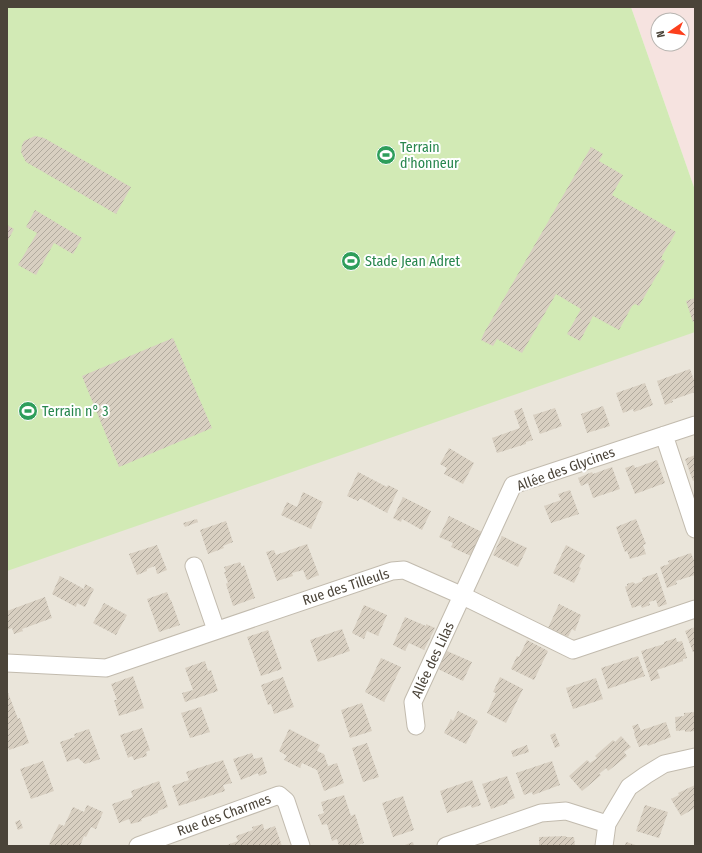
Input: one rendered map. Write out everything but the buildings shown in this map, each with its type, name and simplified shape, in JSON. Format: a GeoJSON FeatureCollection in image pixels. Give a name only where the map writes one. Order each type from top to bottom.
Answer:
{"type":"FeatureCollection","features":[{"type":"Feature","properties":{"kind":"street","name":"Allée des Glycines"},"geometry":{"type":"LineString","coordinates":[[463,596],[514,485],[695,425]]}},
{"type":"Feature","properties":{"kind":"street"},"geometry":{"type":"LineString","coordinates":[[664,435],[695,529]]}},
{"type":"Feature","properties":{"kind":"street"},"geometry":{"type":"LineString","coordinates":[[194,566],[216,630]]}},
{"type":"Feature","properties":{"kind":"street","name":"Rue des Tilleuls"},"geometry":{"type":"LineString","coordinates":[[7,663],[106,668],[392,571],[404,570],[463,596],[508,620],[573,650],[695,608]]}},
{"type":"Feature","properties":{"kind":"street","name":"Allée des Lilas"},"geometry":{"type":"LineString","coordinates":[[416,726],[413,702],[463,596]]}},
{"type":"Feature","properties":{"kind":"street"},"geometry":{"type":"LineString","coordinates":[[604,846],[608,824],[629,787],[664,764],[695,757]]}},
{"type":"Feature","properties":{"kind":"street","name":"Rue des Charmes"},"geometry":{"type":"LineString","coordinates":[[138,846],[279,795],[286,801],[301,846]]}},
{"type":"Feature","properties":{"kind":"street"},"geometry":{"type":"LineString","coordinates":[[446,846],[541,812],[566,811],[608,824]]}},
{"type":"Feature","properties":{"kind":"shaded area"},"geometry":{"type":"Polygon","coordinates":[[[7,7],[695,193],[695,846],[7,846],[7,7]]]}},
{"type":"Feature","properties":{"kind":"shaded area"},"geometry":{"type":"Polygon","coordinates":[[[631,7],[695,7],[695,190],[631,7]]]}},
{"type":"Feature","properties":{"kind":"green space","name":"Stade Jean Adret"},"geometry":{"type":"Polygon","coordinates":[[[7,7],[631,7],[695,190],[695,332],[7,571],[7,7]]]}},
{"type":"Feature","properties":{"kind":"place","name":"Terrain d'honneur"},"geometry":{"type":"Point","coordinates":[386,155]}},
{"type":"Feature","properties":{"kind":"place","name":"Stade Jean Adret"},"geometry":{"type":"Point","coordinates":[351,261]}},
{"type":"Feature","properties":{"kind":"place","name":"Terrain n° 3"},"geometry":{"type":"Point","coordinates":[28,411]}}]}
